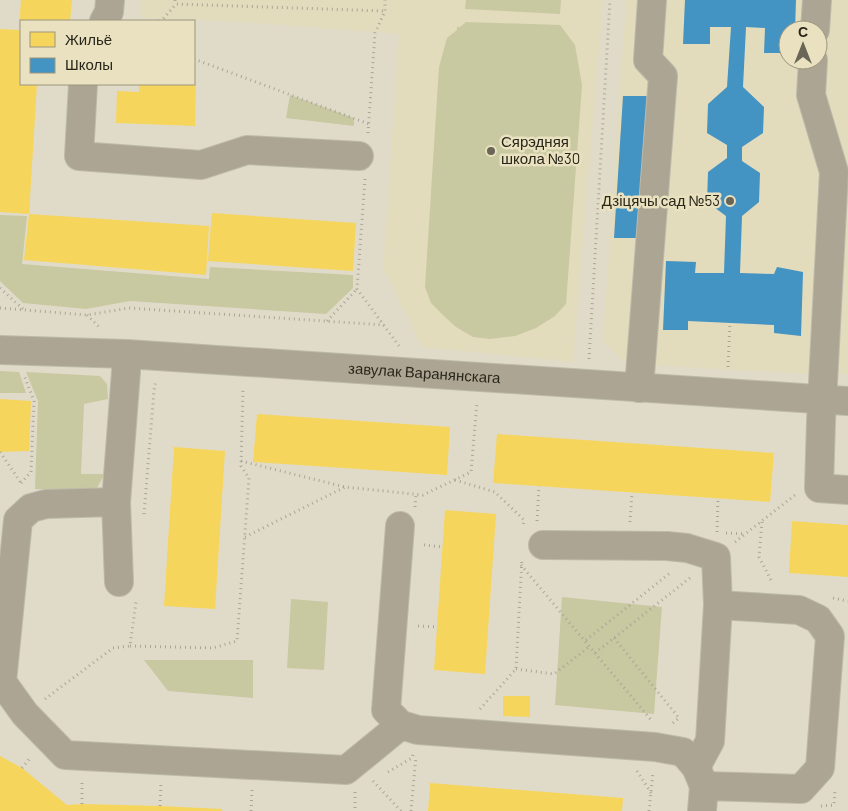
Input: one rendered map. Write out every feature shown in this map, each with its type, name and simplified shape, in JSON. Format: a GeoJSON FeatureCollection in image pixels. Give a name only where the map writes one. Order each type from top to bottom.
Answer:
{"type":"FeatureCollection","features":[{"type":"Feature","properties":{"kind":"street"},"geometry":{"type":"LineString","coordinates":[[105,20],[109,12],[110,0]]}},
{"type":"Feature","properties":{"kind":"street"},"geometry":{"type":"LineString","coordinates":[[639,388],[663,76],[648,60],[652,0]]}},
{"type":"Feature","properties":{"kind":"street"},"geometry":{"type":"LineString","coordinates":[[815,20],[816,0]]}},
{"type":"Feature","properties":{"kind":"street"},"geometry":{"type":"LineString","coordinates":[[812,70],[811,95],[834,172],[835,400],[819,488],[848,490]]}},
{"type":"Feature","properties":{"kind":"street"},"geometry":{"type":"LineString","coordinates":[[83,85],[79,156],[200,165],[247,150],[364,154]]}},
{"type":"Feature","properties":{"kind":"street","name":"завулак Варанянскага"},"geometry":{"type":"LineString","coordinates":[[0,350],[127,354],[835,400]]}},
{"type":"Feature","properties":{"kind":"street"},"geometry":{"type":"LineString","coordinates":[[119,582],[116,502],[127,354]]}},
{"type":"Feature","properties":{"kind":"street"},"geometry":{"type":"LineString","coordinates":[[116,502],[46,504],[31,508],[18,520],[2,682],[25,714],[66,755],[346,770],[409,728]]}},
{"type":"Feature","properties":{"kind":"street"},"geometry":{"type":"LineString","coordinates":[[408,520],[386,710],[409,728],[659,740],[683,752],[701,788]]}},
{"type":"Feature","properties":{"kind":"street"},"geometry":{"type":"LineString","coordinates":[[531,538],[687,548],[716,557],[718,605],[710,741],[701,788]]}},
{"type":"Feature","properties":{"kind":"street"},"geometry":{"type":"LineString","coordinates":[[701,788],[801,789],[820,768],[830,636],[818,619],[799,610],[718,605]]}},
{"type":"Feature","properties":{"kind":"path"},"geometry":{"type":"LineString","coordinates":[[386,0],[385,11],[375,32],[364,154],[357,288],[418,373]]}},
{"type":"Feature","properties":{"kind":"path"},"geometry":{"type":"LineString","coordinates":[[588,384],[610,0]]}},
{"type":"Feature","properties":{"kind":"path"},"geometry":{"type":"LineString","coordinates":[[161,20],[176,2],[385,11]]}},
{"type":"Feature","properties":{"kind":"path"},"geometry":{"type":"LineString","coordinates":[[195,59],[368,124]]}},
{"type":"Feature","properties":{"kind":"path"},"geometry":{"type":"LineString","coordinates":[[0,288],[24,310]]}},
{"type":"Feature","properties":{"kind":"path"},"geometry":{"type":"LineString","coordinates":[[327,321],[357,288]]}},
{"type":"Feature","properties":{"kind":"path"},"geometry":{"type":"LineString","coordinates":[[0,308],[87,315],[129,308],[384,325]]}},
{"type":"Feature","properties":{"kind":"path"},"geometry":{"type":"LineString","coordinates":[[726,393],[730,323]]}},
{"type":"Feature","properties":{"kind":"path"},"geometry":{"type":"LineString","coordinates":[[16,487],[31,472],[34,401],[21,368]]}},
{"type":"Feature","properties":{"kind":"path"},"geometry":{"type":"LineString","coordinates":[[130,646],[213,648],[237,641],[249,478],[241,466],[243,387]]}},
{"type":"Feature","properties":{"kind":"path"},"geometry":{"type":"LineString","coordinates":[[241,461],[345,487],[423,495],[471,472],[478,395]]}},
{"type":"Feature","properties":{"kind":"path"},"geometry":{"type":"LineString","coordinates":[[0,452],[21,483]]}},
{"type":"Feature","properties":{"kind":"path"},"geometry":{"type":"LineString","coordinates":[[455,480],[495,492],[524,520],[531,538]]}},
{"type":"Feature","properties":{"kind":"path"},"geometry":{"type":"LineString","coordinates":[[476,713],[516,669],[521,564],[531,538],[539,486]]}},
{"type":"Feature","properties":{"kind":"path"},"geometry":{"type":"LineString","coordinates":[[245,537],[345,487]]}},
{"type":"Feature","properties":{"kind":"path"},"geometry":{"type":"LineString","coordinates":[[630,527],[632,493]]}},
{"type":"Feature","properties":{"kind":"path"},"geometry":{"type":"LineString","coordinates":[[408,520],[416,494]]}},
{"type":"Feature","properties":{"kind":"path"},"geometry":{"type":"LineString","coordinates":[[717,532],[718,499]]}},
{"type":"Feature","properties":{"kind":"path"},"geometry":{"type":"LineString","coordinates":[[762,521],[759,557],[776,590]]}},
{"type":"Feature","properties":{"kind":"path"},"geometry":{"type":"LineString","coordinates":[[423,544],[443,547]]}},
{"type":"Feature","properties":{"kind":"path"},"geometry":{"type":"LineString","coordinates":[[521,564],[586,640],[659,740]]}},
{"type":"Feature","properties":{"kind":"path"},"geometry":{"type":"LineString","coordinates":[[586,640],[675,569]]}},
{"type":"Feature","properties":{"kind":"path"},"geometry":{"type":"LineString","coordinates":[[830,598],[848,601]]}},
{"type":"Feature","properties":{"kind":"path"},"geometry":{"type":"LineString","coordinates":[[417,626],[437,627]]}},
{"type":"Feature","properties":{"kind":"path"},"geometry":{"type":"LineString","coordinates":[[614,638],[679,718],[659,740],[649,811]]}},
{"type":"Feature","properties":{"kind":"path"},"geometry":{"type":"LineString","coordinates":[[516,669],[554,674],[590,646]]}},
{"type":"Feature","properties":{"kind":"path"},"geometry":{"type":"LineString","coordinates":[[409,728],[411,811]]}},
{"type":"Feature","properties":{"kind":"path"},"geometry":{"type":"LineString","coordinates":[[633,764],[651,793]]}},
{"type":"Feature","properties":{"kind":"path"},"geometry":{"type":"LineString","coordinates":[[82,778],[82,804]]}},
{"type":"Feature","properties":{"kind":"path"},"geometry":{"type":"LineString","coordinates":[[372,780],[401,811]]}},
{"type":"Feature","properties":{"kind":"path"},"geometry":{"type":"LineString","coordinates":[[160,806],[162,781]]}},
{"type":"Feature","properties":{"kind":"path"},"geometry":{"type":"LineString","coordinates":[[355,784],[355,811]]}},
{"type":"Feature","properties":{"kind":"path"},"geometry":{"type":"LineString","coordinates":[[251,811],[252,786]]}},
{"type":"Feature","properties":{"kind":"shaded area","name":"Сярэдняя школа №30"},"geometry":{"type":"Polygon","coordinates":[[[141,0],[603,0],[573,362],[422,347],[383,268],[399,34],[242,22],[141,18],[141,0]]]}},
{"type":"Feature","properties":{"kind":"shaded area","name":"Дзіцячы сад №53"},"geometry":{"type":"Polygon","coordinates":[[[626,0],[847,0],[848,374],[824,375],[626,364],[603,342],[626,0]]]}},
{"type":"Feature","properties":{"kind":"green space"},"geometry":{"type":"Polygon","coordinates":[[[466,0],[561,0],[560,14],[465,9],[466,0]]]}},
{"type":"Feature","properties":{"kind":"green space"},"geometry":{"type":"Polygon","coordinates":[[[466,22],[560,25],[575,45],[582,85],[566,304],[555,316],[536,328],[515,336],[490,339],[473,337],[456,327],[431,303],[425,287],[439,67],[447,38],[457,30],[457,27],[466,22]]]}},
{"type":"Feature","properties":{"kind":"green space"},"geometry":{"type":"Polygon","coordinates":[[[290,95],[354,118],[354,126],[286,118],[290,95]]]}},
{"type":"Feature","properties":{"kind":"green space"},"geometry":{"type":"Polygon","coordinates":[[[0,215],[27,216],[22,264],[209,279],[210,267],[353,275],[353,288],[326,314],[130,301],[86,309],[23,303],[0,281],[0,215]]]}},
{"type":"Feature","properties":{"kind":"green space"},"geometry":{"type":"Polygon","coordinates":[[[0,371],[19,372],[26,393],[0,393],[0,371]]]}},
{"type":"Feature","properties":{"kind":"green space"},"geometry":{"type":"Polygon","coordinates":[[[26,372],[100,376],[107,384],[108,399],[84,404],[81,474],[105,474],[95,491],[35,489],[38,401],[26,372]]]}},
{"type":"Feature","properties":{"kind":"green space"},"geometry":{"type":"Polygon","coordinates":[[[562,597],[662,607],[654,714],[555,705],[562,597]]]}},
{"type":"Feature","properties":{"kind":"green space"},"geometry":{"type":"Polygon","coordinates":[[[291,599],[328,602],[324,670],[287,668],[291,599]]]}},
{"type":"Feature","properties":{"kind":"green space"},"geometry":{"type":"Polygon","coordinates":[[[144,660],[253,660],[253,698],[168,691],[144,660]]]}},
{"type":"Feature","properties":{"kind":"building: Жильё"},"geometry":{"type":"Polygon","coordinates":[[[21,0],[72,0],[70,20],[20,20],[20,85],[37,85],[29,214],[0,212],[0,29],[19,30],[21,0]]]}},
{"type":"Feature","properties":{"kind":"building: Жильё"},"geometry":{"type":"Polygon","coordinates":[[[196,83],[195,126],[116,123],[117,91],[139,92],[139,85],[195,85],[196,83]]]}},
{"type":"Feature","properties":{"kind":"building: Жильё"},"geometry":{"type":"Polygon","coordinates":[[[212,213],[356,223],[353,271],[208,261],[212,213]]]}},
{"type":"Feature","properties":{"kind":"building: Жильё"},"geometry":{"type":"Polygon","coordinates":[[[29,214],[209,226],[206,275],[24,260],[29,214]]]}},
{"type":"Feature","properties":{"kind":"building: Жильё"},"geometry":{"type":"Polygon","coordinates":[[[0,399],[31,401],[29,451],[0,452],[0,399]]]}},
{"type":"Feature","properties":{"kind":"building: Жильё"},"geometry":{"type":"Polygon","coordinates":[[[257,414],[450,427],[447,475],[253,462],[257,414]]]}},
{"type":"Feature","properties":{"kind":"building: Жильё"},"geometry":{"type":"Polygon","coordinates":[[[497,434],[774,453],[770,502],[493,483],[497,434]]]}},
{"type":"Feature","properties":{"kind":"building: Жильё"},"geometry":{"type":"Polygon","coordinates":[[[174,447],[225,451],[215,609],[164,606],[174,447]]]}},
{"type":"Feature","properties":{"kind":"building: Жильё"},"geometry":{"type":"Polygon","coordinates":[[[445,510],[496,514],[485,674],[434,670],[445,510]]]}},
{"type":"Feature","properties":{"kind":"building: Жильё"},"geometry":{"type":"Polygon","coordinates":[[[792,521],[848,525],[848,577],[789,573],[792,521]]]}},
{"type":"Feature","properties":{"kind":"building: Жильё"},"geometry":{"type":"Polygon","coordinates":[[[503,696],[530,696],[530,717],[503,716],[503,696]]]}},
{"type":"Feature","properties":{"kind":"building: Жильё"},"geometry":{"type":"Polygon","coordinates":[[[0,756],[22,768],[67,805],[160,806],[222,809],[222,811],[0,811],[0,756]]]}},
{"type":"Feature","properties":{"kind":"building: Жильё"},"geometry":{"type":"Polygon","coordinates":[[[430,783],[623,798],[622,811],[428,811],[430,783]]]}},
{"type":"Feature","properties":{"kind":"building: Школы"},"geometry":{"type":"Polygon","coordinates":[[[685,0],[796,0],[795,20],[778,20],[778,53],[764,53],[765,28],[746,27],[743,87],[764,107],[763,133],[742,147],[742,161],[760,173],[759,202],[742,216],[740,273],[774,274],[777,267],[803,272],[801,336],[774,333],[774,325],[688,321],[688,330],[663,330],[666,261],[696,262],[695,273],[724,273],[726,216],[707,202],[708,172],[727,158],[727,145],[707,133],[708,104],[727,87],[731,27],[710,27],[710,44],[683,44],[685,0]]]}},
{"type":"Feature","properties":{"kind":"building: Школы"},"geometry":{"type":"Polygon","coordinates":[[[623,96],[649,96],[640,238],[614,238],[623,96]]]}},
{"type":"Feature","properties":{"kind":"place","name":"Сярэдняя школа №30"},"geometry":{"type":"Point","coordinates":[491,151]}},
{"type":"Feature","properties":{"kind":"place","name":"Дзіцячы сад №53"},"geometry":{"type":"Point","coordinates":[730,201]}}]}
